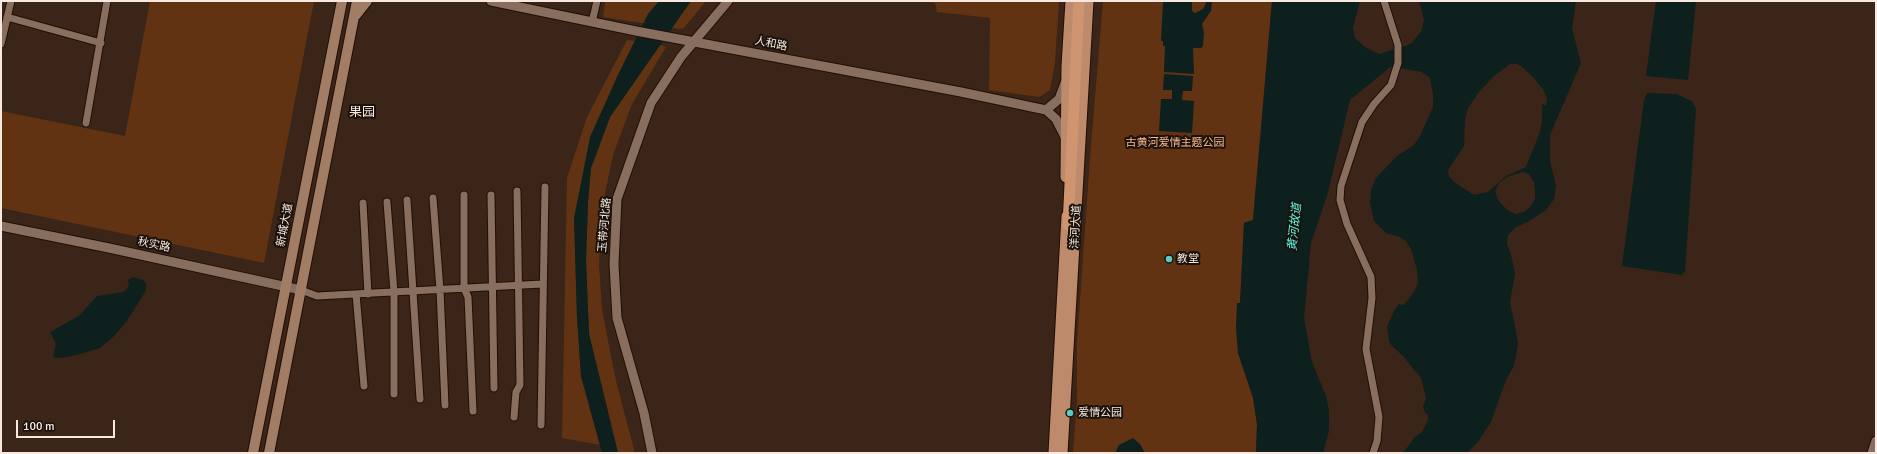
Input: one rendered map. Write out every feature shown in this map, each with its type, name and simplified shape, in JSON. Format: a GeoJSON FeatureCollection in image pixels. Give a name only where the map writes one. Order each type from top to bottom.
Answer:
{"type":"FeatureCollection","features":[{"type":"Feature","properties":{"kind":"highway"},"geometry":{"type":"LineString","coordinates":[[1068,225],[1069,140],[1079,1]]}},
{"type":"Feature","properties":{"kind":"main road"},"geometry":{"type":"LineString","coordinates":[[269,453],[357,1]]}},
{"type":"Feature","properties":{"kind":"main road"},"geometry":{"type":"LineString","coordinates":[[353,22],[367,1]]}},
{"type":"Feature","properties":{"kind":"main road"},"geometry":{"type":"LineString","coordinates":[[1069,140],[1067,72],[1071,1]]}},
{"type":"Feature","properties":{"kind":"main road","name":"洋河大道"},"geometry":{"type":"LineString","coordinates":[[1062,453],[1088,1]]}},
{"type":"Feature","properties":{"kind":"main road","name":"新城大道"},"geometry":{"type":"LineString","coordinates":[[253,451],[338,22],[339,4]]}},
{"type":"Feature","properties":{"kind":"main road"},"geometry":{"type":"LineString","coordinates":[[338,22],[353,22]]}},
{"type":"Feature","properties":{"kind":"main road","name":"洋河大道"},"geometry":{"type":"LineString","coordinates":[[1054,453],[1068,225]]}},
{"type":"Feature","properties":{"kind":"street"},"geometry":{"type":"LineString","coordinates":[[1,44],[11,1]]}},
{"type":"Feature","properties":{"kind":"street"},"geometry":{"type":"LineString","coordinates":[[86,123],[107,1]]}},
{"type":"Feature","properties":{"kind":"street","name":"人和路"},"geometry":{"type":"LineString","coordinates":[[491,1],[636,31],[961,92],[1046,110]]}},
{"type":"Feature","properties":{"kind":"street"},"geometry":{"type":"LineString","coordinates":[[592,22],[597,1]]}},
{"type":"Feature","properties":{"kind":"street","name":"玉带河北路"},"geometry":{"type":"LineString","coordinates":[[652,453],[644,413],[617,318],[614,264],[617,199],[651,103],[681,57],[728,1]]}},
{"type":"Feature","properties":{"kind":"street"},"geometry":{"type":"LineString","coordinates":[[1372,453],[1377,441],[1379,417],[1366,349],[1372,298],[1371,277],[1347,224],[1340,200],[1341,186],[1362,122],[1374,104],[1391,85],[1396,72],[1399,56],[1398,45],[1384,1]]}},
{"type":"Feature","properties":{"kind":"street"},"geometry":{"type":"LineString","coordinates":[[7,17],[101,42]]}},
{"type":"Feature","properties":{"kind":"street"},"geometry":{"type":"LineString","coordinates":[[1067,72],[1061,97],[1046,110],[1056,119],[1069,140]]}},
{"type":"Feature","properties":{"kind":"street"},"geometry":{"type":"LineString","coordinates":[[541,425],[544,187]]}},
{"type":"Feature","properties":{"kind":"street"},"geometry":{"type":"LineString","coordinates":[[514,418],[516,392],[520,385],[520,285],[517,191]]}},
{"type":"Feature","properties":{"kind":"street"},"geometry":{"type":"LineString","coordinates":[[464,195],[464,288],[468,297],[473,411]]}},
{"type":"Feature","properties":{"kind":"street"},"geometry":{"type":"LineString","coordinates":[[491,195],[494,388]]}},
{"type":"Feature","properties":{"kind":"street"},"geometry":{"type":"LineString","coordinates":[[433,198],[440,290],[445,405]]}},
{"type":"Feature","properties":{"kind":"street"},"geometry":{"type":"LineString","coordinates":[[407,200],[420,399]]}},
{"type":"Feature","properties":{"kind":"street"},"geometry":{"type":"LineString","coordinates":[[363,202],[368,294]]}},
{"type":"Feature","properties":{"kind":"street"},"geometry":{"type":"LineString","coordinates":[[387,202],[394,292],[394,394]]}},
{"type":"Feature","properties":{"kind":"street","name":"秋实路"},"geometry":{"type":"LineString","coordinates":[[1,226],[301,290]]}},
{"type":"Feature","properties":{"kind":"street"},"geometry":{"type":"LineString","coordinates":[[301,290],[317,296],[542,284]]}},
{"type":"Feature","properties":{"kind":"street"},"geometry":{"type":"LineString","coordinates":[[356,294],[364,386]]}},
{"type":"Feature","properties":{"kind":"street"},"geometry":{"type":"LineString","coordinates":[[1872,453],[1876,442]]}},
{"type":"Feature","properties":{"kind":"green space"},"geometry":{"type":"Polygon","coordinates":[[[150,1],[314,1],[264,263],[1,208],[1,111],[125,136],[150,1]]]}},
{"type":"Feature","properties":{"kind":"green space"},"geometry":{"type":"Polygon","coordinates":[[[605,1],[706,1],[684,28],[680,29],[603,17],[605,1]]]}},
{"type":"Feature","properties":{"kind":"green space"},"geometry":{"type":"Polygon","coordinates":[[[922,1],[1059,1],[1055,63],[1050,90],[1039,97],[989,90],[990,18],[937,12],[935,3],[922,1]]]}},
{"type":"Feature","properties":{"kind":"green space","name":"古黄河爱情主题公园"},"geometry":{"type":"Polygon","coordinates":[[[1103,1],[1272,1],[1253,220],[1244,223],[1240,303],[1237,303],[1238,353],[1253,397],[1257,424],[1256,453],[1073,453],[1077,400],[1077,343],[1103,1]]]}},
{"type":"Feature","properties":{"kind":"green space"},"geometry":{"type":"Polygon","coordinates":[[[627,40],[635,41],[617,77],[574,218],[577,317],[581,376],[600,445],[562,438],[567,178],[587,117],[627,40]]]}},
{"type":"Feature","properties":{"kind":"green space"},"geometry":{"type":"Polygon","coordinates":[[[660,45],[666,47],[632,104],[613,155],[602,208],[599,264],[602,310],[616,381],[635,453],[618,453],[589,334],[586,260],[591,168],[610,117],[660,45]]]}},
{"type":"Feature","properties":{"kind":"water"},"geometry":{"type":"Polygon","coordinates":[[[659,1],[691,1],[610,117],[591,168],[586,260],[589,334],[618,453],[602,453],[581,376],[577,317],[574,218],[590,137],[648,14],[659,1]]]}},
{"type":"Feature","properties":{"kind":"water"},"geometry":{"type":"Polygon","coordinates":[[[1163,1],[1192,1],[1192,11],[1195,13],[1203,9],[1207,1],[1212,1],[1211,11],[1202,24],[1204,33],[1203,46],[1201,48],[1193,48],[1194,74],[1164,72],[1165,46],[1163,46],[1163,41],[1161,41],[1163,1]]]}},
{"type":"Feature","properties":{"kind":"water","name":"黄河故道"},"geometry":{"type":"Polygon","coordinates":[[[1272,1],[1360,1],[1353,28],[1355,38],[1366,48],[1379,54],[1412,43],[1422,30],[1424,20],[1419,1],[1576,1],[1572,28],[1581,63],[1550,135],[1550,161],[1556,186],[1554,199],[1546,210],[1516,227],[1508,235],[1507,244],[1515,274],[1510,302],[1518,342],[1514,366],[1506,380],[1491,422],[1477,443],[1467,453],[1403,453],[1415,437],[1422,432],[1428,420],[1428,415],[1425,413],[1423,407],[1426,398],[1421,378],[1403,356],[1392,346],[1389,341],[1387,327],[1395,309],[1399,304],[1404,305],[1414,292],[1418,283],[1417,270],[1411,249],[1406,241],[1400,237],[1386,233],[1374,221],[1370,203],[1371,190],[1376,178],[1397,156],[1414,145],[1420,136],[1433,107],[1433,94],[1430,78],[1422,72],[1404,69],[1397,66],[1389,68],[1350,100],[1327,196],[1311,243],[1304,318],[1312,362],[1326,396],[1329,411],[1329,431],[1323,453],[1256,453],[1257,424],[1253,398],[1238,353],[1236,328],[1237,303],[1240,303],[1244,223],[1253,220],[1272,1]],[[1510,64],[1494,76],[1479,92],[1468,108],[1465,118],[1464,146],[1448,170],[1449,176],[1454,182],[1474,195],[1488,192],[1506,176],[1526,167],[1540,132],[1542,104],[1546,106],[1547,99],[1543,89],[1521,66],[1517,64],[1510,64]],[[1523,172],[1507,177],[1500,182],[1495,191],[1498,200],[1503,206],[1516,214],[1524,212],[1530,207],[1535,199],[1534,182],[1529,174],[1523,172]]]}},
{"type":"Feature","properties":{"kind":"water"},"geometry":{"type":"Polygon","coordinates":[[[1656,1],[1696,1],[1688,80],[1646,76],[1656,1]]]}},
{"type":"Feature","properties":{"kind":"water"},"geometry":{"type":"Polygon","coordinates":[[[1164,74],[1193,76],[1192,91],[1183,91],[1182,100],[1194,101],[1192,133],[1159,131],[1161,99],[1172,99],[1172,90],[1163,90],[1164,74]]]}},
{"type":"Feature","properties":{"kind":"water"},"geometry":{"type":"Polygon","coordinates":[[[1647,93],[1676,94],[1692,101],[1696,109],[1685,271],[1682,275],[1622,266],[1644,100],[1647,93]]]}},
{"type":"Feature","properties":{"kind":"water"},"geometry":{"type":"Polygon","coordinates":[[[133,277],[143,280],[147,285],[145,292],[127,321],[114,336],[100,348],[62,358],[53,357],[56,344],[50,332],[79,316],[97,296],[124,292],[129,286],[128,280],[133,277]]]}},
{"type":"Feature","properties":{"kind":"water"},"geometry":{"type":"Polygon","coordinates":[[[1133,438],[1140,444],[1145,453],[1115,453],[1119,445],[1133,438]]]}},
{"type":"Feature","properties":{"kind":"place","name":"教堂"},"geometry":{"type":"Point","coordinates":[1169,259]}},
{"type":"Feature","properties":{"kind":"place","name":"爱情公园"},"geometry":{"type":"Point","coordinates":[1070,413]}},
{"type":"Feature","properties":{"kind":"district","name":"果园"},"geometry":{"type":"Point","coordinates":[362,113]}}]}
